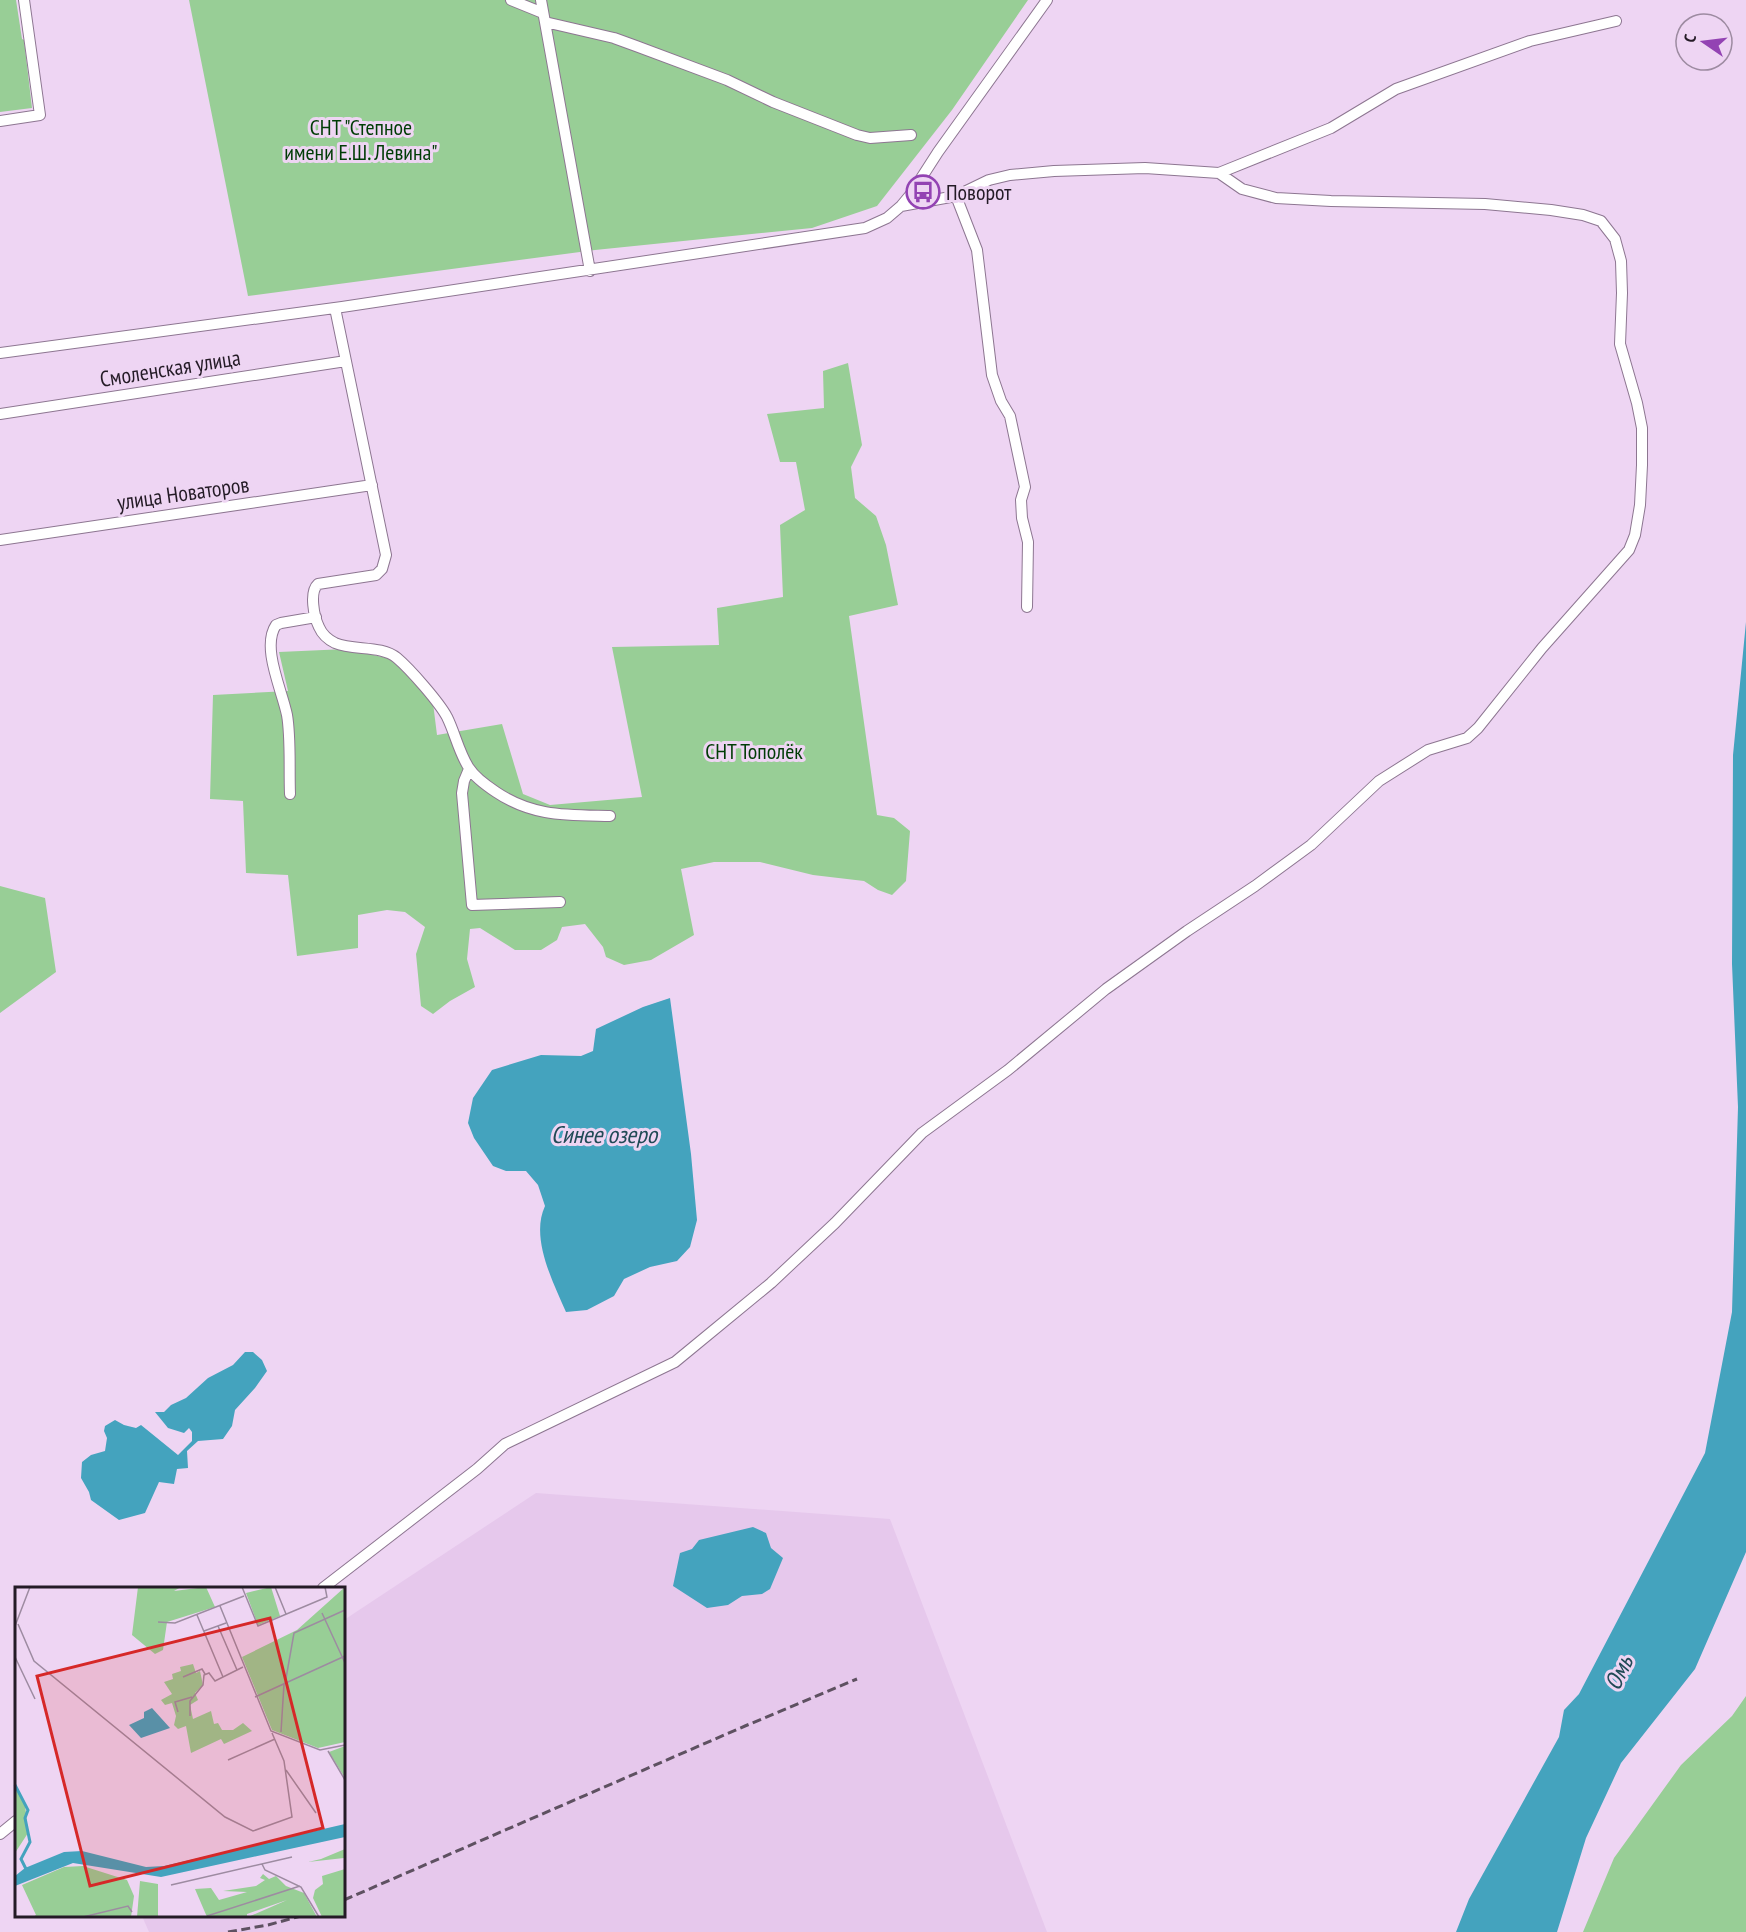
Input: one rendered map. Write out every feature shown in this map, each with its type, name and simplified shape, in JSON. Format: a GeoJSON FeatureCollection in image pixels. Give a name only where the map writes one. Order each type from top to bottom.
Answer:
{"type":"FeatureCollection","features":[{"type":"Feature","properties":{"kind":"street"},"geometry":{"type":"LineString","coordinates":[[0,120],[40,115],[24,0]]}},
{"type":"Feature","properties":{"kind":"street"},"geometry":{"type":"LineString","coordinates":[[511,0],[544,18],[614,38],[727,80],[773,102],[857,135],[870,138],[911,135]]}},
{"type":"Feature","properties":{"kind":"street"},"geometry":{"type":"LineString","coordinates":[[540,0],[590,271]]}},
{"type":"Feature","properties":{"kind":"street"},"geometry":{"type":"LineString","coordinates":[[0,353],[335,308],[865,228],[886,218],[901,206],[1047,0]]}},
{"type":"Feature","properties":{"kind":"street"},"geometry":{"type":"LineString","coordinates":[[901,206],[956,195],[989,180],[1054,171],[1145,168],[1219,173],[1331,128],[1396,89],[1530,41],[1616,21]]}},
{"type":"Feature","properties":{"kind":"street"},"geometry":{"type":"LineString","coordinates":[[324,1587],[477,1469],[505,1444],[675,1362],[797,1259],[922,1133],[1008,1070],[1104,990],[1311,845],[1379,781],[1428,750],[1467,738],[1478,728],[1542,648],[1629,550],[1635,535],[1640,505],[1642,428],[1620,344],[1621,261],[1615,239],[1601,221],[1583,215],[1551,210],[1485,204],[1276,198],[1242,189],[1219,173]]}},
{"type":"Feature","properties":{"kind":"street"},"geometry":{"type":"LineString","coordinates":[[956,195],[977,250],[992,375],[1001,401],[1010,416],[1025,487],[1021,500],[1022,518],[1028,542],[1027,607]]}},
{"type":"Feature","properties":{"kind":"street"},"geometry":{"type":"LineString","coordinates":[[335,308],[386,555],[385,563],[376,575],[318,584],[314,587],[319,627],[333,642],[385,652],[396,658],[446,716],[469,769],[494,791],[516,804],[535,811],[562,815],[610,816]]}},
{"type":"Feature","properties":{"kind":"street","name":"Смоленская улица"},"geometry":{"type":"LineString","coordinates":[[0,414],[346,361]]}},
{"type":"Feature","properties":{"kind":"street","name":"улица Новаторов"},"geometry":{"type":"LineString","coordinates":[[0,540],[372,485]]}},
{"type":"Feature","properties":{"kind":"street"},"geometry":{"type":"LineString","coordinates":[[290,794],[287,716],[272,657],[270,637],[276,625],[281,622],[316,617]]}},
{"type":"Feature","properties":{"kind":"street"},"geometry":{"type":"LineString","coordinates":[[469,769],[462,793],[472,905],[560,902]]}},
{"type":"Feature","properties":{"kind":"street"},"geometry":{"type":"LineString","coordinates":[[0,1834],[15,1822]]}},
{"type":"Feature","properties":{"kind":"shaded area"},"geometry":{"type":"Polygon","coordinates":[[[536,1493],[890,1519],[1047,1932],[149,1932],[142,1917],[345,1917],[345,1619],[536,1493]]]}},
{"type":"Feature","properties":{"kind":"green space"},"geometry":{"type":"Polygon","coordinates":[[[0,0],[16,0],[24,40],[32,108],[0,112],[0,0]]]}},
{"type":"Feature","properties":{"kind":"green space","name":"СНТ \"Степное имени Е.Ш. Левина\""},"geometry":{"type":"Polygon","coordinates":[[[189,0],[1028,0],[952,110],[877,206],[812,228],[595,250],[248,296],[189,0]]]}},
{"type":"Feature","properties":{"kind":"green space","name":"СНТ Тополёк"},"geometry":{"type":"Polygon","coordinates":[[[848,363],[862,445],[851,467],[855,498],[876,516],[886,545],[898,605],[849,616],[877,815],[894,818],[910,831],[906,881],[892,895],[864,881],[813,875],[760,862],[714,862],[681,869],[694,935],[651,960],[624,965],[606,957],[603,947],[585,924],[562,927],[557,940],[541,950],[515,950],[480,928],[470,929],[467,959],[475,987],[433,1014],[421,1006],[416,954],[425,927],[405,912],[387,910],[358,915],[358,948],[297,956],[288,875],[246,873],[243,801],[210,799],[213,695],[288,691],[279,652],[346,649],[396,660],[433,703],[437,735],[502,724],[523,794],[550,805],[642,797],[612,647],[719,645],[717,608],[783,597],[780,525],[805,510],[796,462],[780,462],[767,414],[824,408],[823,371],[848,363]]]}},
{"type":"Feature","properties":{"kind":"green space"},"geometry":{"type":"Polygon","coordinates":[[[0,886],[45,898],[56,972],[0,1013],[0,886]]]}},
{"type":"Feature","properties":{"kind":"green space"},"geometry":{"type":"Polygon","coordinates":[[[1746,1696],[1746,1932],[1583,1932],[1614,1858],[1681,1765],[1732,1716],[1746,1696]]]}},
{"type":"Feature","properties":{"kind":"water","name":"Омь"},"geometry":{"type":"Polygon","coordinates":[[[1746,622],[1746,1552],[1695,1669],[1621,1763],[1586,1838],[1557,1932],[1456,1932],[1469,1899],[1559,1737],[1564,1710],[1579,1694],[1705,1453],[1732,1312],[1738,1107],[1732,964],[1733,755],[1746,622]]]}},
{"type":"Feature","properties":{"kind":"water","name":"Синее озеро"},"geometry":{"type":"Polygon","coordinates":[[[670,998],[691,1154],[697,1220],[690,1247],[677,1261],[650,1267],[624,1279],[614,1296],[587,1310],[566,1312],[545,1260],[540,1232],[545,1206],[538,1185],[526,1171],[506,1171],[493,1166],[474,1138],[468,1123],[473,1098],[492,1070],[541,1055],[581,1056],[593,1051],[596,1029],[643,1007],[670,998]]]}},
{"type":"Feature","properties":{"kind":"water"},"geometry":{"type":"Polygon","coordinates":[[[245,1352],[253,1352],[262,1360],[267,1371],[235,1410],[232,1426],[223,1439],[198,1441],[187,1451],[188,1468],[177,1469],[174,1484],[159,1482],[145,1513],[119,1520],[91,1500],[81,1478],[82,1462],[91,1455],[105,1451],[107,1438],[104,1431],[105,1426],[115,1420],[136,1428],[141,1425],[178,1455],[192,1441],[192,1432],[189,1428],[184,1433],[168,1428],[155,1412],[164,1412],[171,1405],[186,1398],[208,1378],[233,1365],[245,1352]]]}},
{"type":"Feature","properties":{"kind":"water"},"geometry":{"type":"Polygon","coordinates":[[[753,1527],[766,1533],[771,1548],[783,1558],[770,1589],[762,1594],[742,1596],[728,1605],[707,1608],[673,1586],[680,1553],[692,1549],[699,1540],[753,1527]]]}},
{"type":"Feature","properties":{"kind":"railway"},"geometry":{"type":"LineString","coordinates":[[345,1900],[857,1679]]}},
{"type":"Feature","properties":{"kind":"railway"},"geometry":{"type":"LineString","coordinates":[[228,1932],[297,1917]]}},
{"type":"Feature","properties":{"kind":"place","name":"Поворот"},"geometry":{"type":"Point","coordinates":[923,192]}}]}
